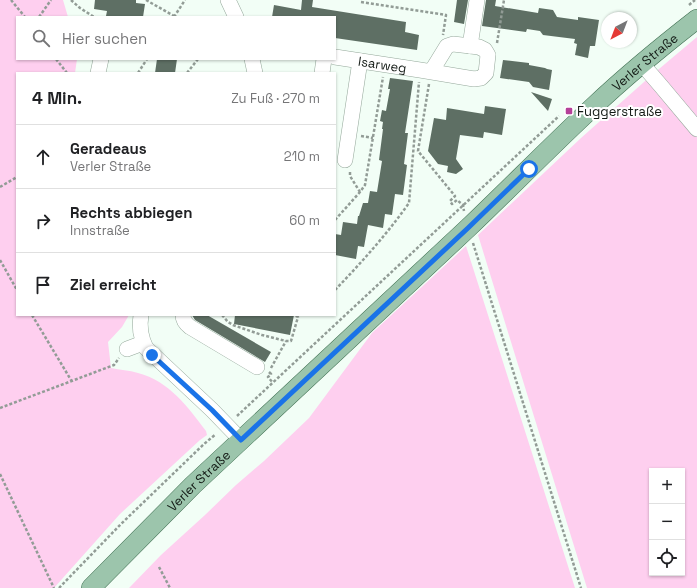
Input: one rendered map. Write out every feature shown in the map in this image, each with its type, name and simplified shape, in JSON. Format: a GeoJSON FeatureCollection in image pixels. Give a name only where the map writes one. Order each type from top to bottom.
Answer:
{"type":"FeatureCollection","features":[{"type":"Feature","properties":{"kind":"main road","name":"Verler Straße"},"geometry":{"type":"LineString","coordinates":[[91,588],[164,513],[468,228],[582,117],[642,64],[691,13]]}},
{"type":"Feature","properties":{"kind":"street"},"geometry":{"type":"LineString","coordinates":[[228,0],[236,16]]}},
{"type":"Feature","properties":{"kind":"street"},"geometry":{"type":"LineString","coordinates":[[470,46],[477,0]]}},
{"type":"Feature","properties":{"kind":"street","name":"Isarweg"},"geometry":{"type":"LineString","coordinates":[[336,57],[385,65],[425,75],[474,79],[481,78],[486,73],[488,55],[485,50],[479,47],[453,44],[447,46]]}},
{"type":"Feature","properties":{"kind":"street"},"geometry":{"type":"LineString","coordinates":[[425,75],[447,46]]}},
{"type":"Feature","properties":{"kind":"street"},"geometry":{"type":"LineString","coordinates":[[98,72],[101,60]]}},
{"type":"Feature","properties":{"kind":"street"},"geometry":{"type":"LineString","coordinates":[[252,60],[255,72]]}},
{"type":"Feature","properties":{"kind":"street"},"geometry":{"type":"LineString","coordinates":[[322,72],[324,60]]}},
{"type":"Feature","properties":{"kind":"street"},"geometry":{"type":"LineString","coordinates":[[345,160],[342,132],[360,61]]}},
{"type":"Feature","properties":{"kind":"street"},"geometry":{"type":"LineString","coordinates":[[642,64],[697,129]]}},
{"type":"Feature","properties":{"kind":"street"},"geometry":{"type":"LineString","coordinates":[[141,316],[140,330],[143,343],[146,348],[212,410],[241,440]]}},
{"type":"Feature","properties":{"kind":"street"},"geometry":{"type":"LineString","coordinates":[[183,316],[186,324],[190,327],[263,369]]}},
{"type":"Feature","properties":{"kind":"street"},"geometry":{"type":"LineString","coordinates":[[127,349],[143,343]]}},
{"type":"Feature","properties":{"kind":"path"},"geometry":{"type":"LineString","coordinates":[[11,0],[24,16]]}},
{"type":"Feature","properties":{"kind":"path"},"geometry":{"type":"LineString","coordinates":[[40,16],[51,0]]}},
{"type":"Feature","properties":{"kind":"path"},"geometry":{"type":"LineString","coordinates":[[71,0],[92,16]]}},
{"type":"Feature","properties":{"kind":"path"},"geometry":{"type":"LineString","coordinates":[[146,0],[172,16]]}},
{"type":"Feature","properties":{"kind":"path"},"geometry":{"type":"LineString","coordinates":[[175,16],[185,0]]}},
{"type":"Feature","properties":{"kind":"path"},"geometry":{"type":"LineString","coordinates":[[497,43],[504,0]]}},
{"type":"Feature","properties":{"kind":"path"},"geometry":{"type":"LineString","coordinates":[[691,13],[695,0]]}},
{"type":"Feature","properties":{"kind":"path"},"geometry":{"type":"LineString","coordinates":[[361,2],[446,14],[443,35],[447,46]]}},
{"type":"Feature","properties":{"kind":"path"},"geometry":{"type":"LineString","coordinates":[[57,60],[66,72]]}},
{"type":"Feature","properties":{"kind":"path"},"geometry":{"type":"LineString","coordinates":[[139,72],[146,60]]}},
{"type":"Feature","properties":{"kind":"path"},"geometry":{"type":"LineString","coordinates":[[188,72],[197,60]]}},
{"type":"Feature","properties":{"kind":"path"},"geometry":{"type":"LineString","coordinates":[[336,219],[365,185],[385,65]]}},
{"type":"Feature","properties":{"kind":"path"},"geometry":{"type":"LineString","coordinates":[[425,75],[418,151],[455,196],[450,201],[452,204],[457,200],[462,205],[581,588]]}},
{"type":"Feature","properties":{"kind":"path"},"geometry":{"type":"LineString","coordinates":[[336,289],[372,250],[398,219],[409,203],[425,75]]}},
{"type":"Feature","properties":{"kind":"path"},"geometry":{"type":"LineString","coordinates":[[59,588],[121,524],[204,444],[273,383],[561,114]]}},
{"type":"Feature","properties":{"kind":"path"},"geometry":{"type":"LineString","coordinates":[[345,160],[350,167],[350,176],[360,192]]}},
{"type":"Feature","properties":{"kind":"path"},"geometry":{"type":"LineString","coordinates":[[0,187],[16,178]]}},
{"type":"Feature","properties":{"kind":"path"},"geometry":{"type":"LineString","coordinates":[[0,260],[16,288]]}},
{"type":"Feature","properties":{"kind":"path"},"geometry":{"type":"LineString","coordinates":[[33,316],[71,380]]}},
{"type":"Feature","properties":{"kind":"path"},"geometry":{"type":"LineString","coordinates":[[223,316],[233,325],[286,341],[291,341],[298,318],[295,316]]}},
{"type":"Feature","properties":{"kind":"path"},"geometry":{"type":"LineString","coordinates":[[273,383],[268,377],[271,374],[263,369],[286,341]]}},
{"type":"Feature","properties":{"kind":"path"},"geometry":{"type":"LineString","coordinates":[[0,408],[114,365],[127,349]]}},
{"type":"Feature","properties":{"kind":"path"},"geometry":{"type":"LineString","coordinates":[[0,474],[54,588]]}},
{"type":"Feature","properties":{"kind":"path"},"geometry":{"type":"LineString","coordinates":[[158,567],[170,588]]}},
{"type":"Feature","properties":{"kind":"shaded area"},"geometry":{"type":"Polygon","coordinates":[[[0,0],[63,0],[68,16],[16,16],[16,60],[77,60],[75,72],[16,72],[16,316],[128,316],[122,327],[108,342],[111,368],[135,372],[159,382],[185,404],[206,431],[207,435],[120,514],[54,588],[0,588],[0,0]]]}},
{"type":"Feature","properties":{"kind":"shaded area"},"geometry":{"type":"Polygon","coordinates":[[[697,37],[697,588],[587,588],[478,235],[581,138],[697,37]]]}},
{"type":"Feature","properties":{"kind":"shaded area"},"geometry":{"type":"Polygon","coordinates":[[[466,246],[575,588],[129,588],[161,555],[309,418],[372,333],[466,246]]]}},
{"type":"Feature","properties":{"kind":"building"},"geometry":{"type":"Polygon","coordinates":[[[95,0],[136,0],[136,3],[145,4],[143,16],[106,16],[107,11],[94,9],[95,0]]]}},
{"type":"Feature","properties":{"kind":"building"},"geometry":{"type":"Polygon","coordinates":[[[302,0],[313,0],[312,7],[406,22],[405,32],[419,35],[417,50],[336,38],[336,16],[272,16],[274,5],[301,10],[302,0]]]}},
{"type":"Feature","properties":{"kind":"building"},"geometry":{"type":"Polygon","coordinates":[[[457,0],[468,0],[464,24],[454,22],[457,0]]]}},
{"type":"Feature","properties":{"kind":"building"},"geometry":{"type":"Polygon","coordinates":[[[486,0],[496,0],[495,6],[538,13],[539,8],[553,10],[557,17],[578,20],[578,17],[599,20],[595,46],[590,46],[588,58],[575,55],[577,44],[574,43],[575,39],[543,35],[540,31],[527,29],[526,32],[482,26],[486,0]]]}},
{"type":"Feature","properties":{"kind":"building"},"geometry":{"type":"Polygon","coordinates":[[[157,60],[177,60],[175,72],[155,72],[157,60]]]}},
{"type":"Feature","properties":{"kind":"building"},"geometry":{"type":"Polygon","coordinates":[[[503,60],[529,63],[529,65],[552,70],[549,90],[533,87],[529,82],[500,78],[503,60]]]}},
{"type":"Feature","properties":{"kind":"building"},"geometry":{"type":"Polygon","coordinates":[[[390,78],[413,81],[405,133],[408,133],[404,164],[407,165],[403,195],[395,194],[392,215],[385,214],[383,228],[368,225],[364,247],[358,246],[356,259],[336,255],[336,234],[341,235],[343,222],[357,224],[358,216],[363,203],[368,203],[370,191],[377,192],[382,161],[379,160],[383,122],[380,121],[382,110],[386,111],[390,89],[388,89],[390,78]]]}},
{"type":"Feature","properties":{"kind":"building"},"geometry":{"type":"Polygon","coordinates":[[[531,92],[552,99],[548,111],[531,92]]]}},
{"type":"Feature","properties":{"kind":"building"},"geometry":{"type":"Polygon","coordinates":[[[485,106],[506,109],[502,135],[484,132],[483,138],[460,135],[456,159],[463,169],[456,174],[447,172],[448,166],[438,164],[428,151],[434,118],[446,120],[447,108],[484,114],[485,106]]]}},
{"type":"Feature","properties":{"kind":"building"},"geometry":{"type":"Polygon","coordinates":[[[193,316],[209,316],[271,352],[265,362],[195,320],[193,316]]]}},
{"type":"Feature","properties":{"kind":"building"},"geometry":{"type":"Polygon","coordinates":[[[235,316],[294,316],[290,335],[234,324],[235,316]]]}},
{"type":"Feature","properties":{"kind":"place","name":"Fuggerstraße"},"geometry":{"type":"Point","coordinates":[569,111]}},
{"type":"Feature","properties":{"kind":"route"},"geometry":{"type":"LineString","coordinates":[[152,355],[212,410],[241,440],[529,169]]}}]}
